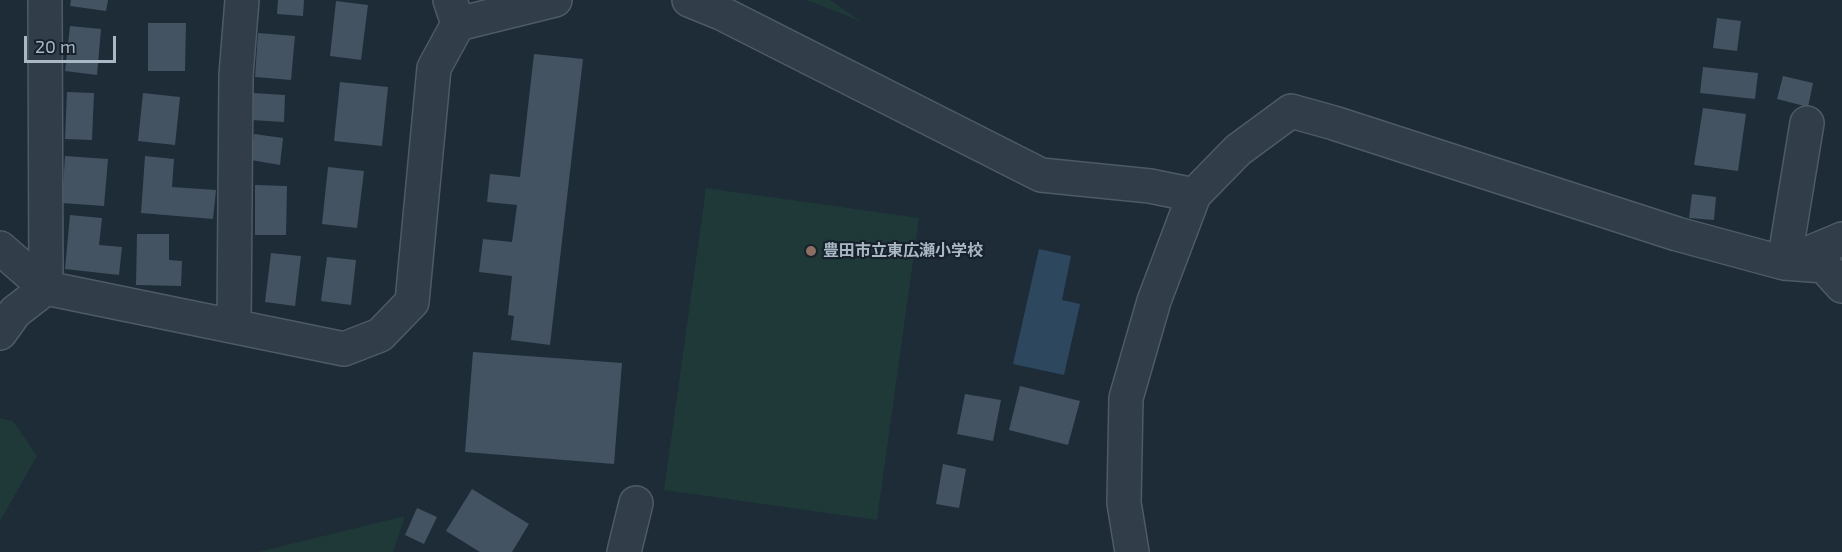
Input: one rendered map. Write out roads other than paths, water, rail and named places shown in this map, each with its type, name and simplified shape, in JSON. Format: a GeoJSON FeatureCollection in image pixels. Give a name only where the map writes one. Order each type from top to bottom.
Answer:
{"type":"FeatureCollection","features":[{"type":"Feature","properties":{"kind":"street"},"geometry":{"type":"LineString","coordinates":[[45,0],[46,288]]}},
{"type":"Feature","properties":{"kind":"street"},"geometry":{"type":"LineString","coordinates":[[234,326],[236,75],[242,0]]}},
{"type":"Feature","properties":{"kind":"street"},"geometry":{"type":"LineString","coordinates":[[0,248],[46,288],[344,348],[380,335],[412,302],[434,68],[454,12],[555,0]]}},
{"type":"Feature","properties":{"kind":"street"},"geometry":{"type":"LineString","coordinates":[[689,0],[721,13],[1041,175],[1150,186],[1194,195]]}},
{"type":"Feature","properties":{"kind":"street"},"geometry":{"type":"LineString","coordinates":[[1132,552],[1124,503],[1126,398],[1154,301],[1194,195],[1238,150],[1291,111],[1335,123],[1677,234],[1784,262],[1824,266],[1842,286]]}},
{"type":"Feature","properties":{"kind":"street"},"geometry":{"type":"LineString","coordinates":[[1784,262],[1807,123]]}},
{"type":"Feature","properties":{"kind":"street"},"geometry":{"type":"LineString","coordinates":[[1784,262],[1842,239]]}},
{"type":"Feature","properties":{"kind":"street"},"geometry":{"type":"LineString","coordinates":[[0,333],[15,312],[46,288]]}},
{"type":"Feature","properties":{"kind":"street"},"geometry":{"type":"LineString","coordinates":[[624,552],[636,503]]}},
{"type":"Feature","properties":{"kind":"water"},"geometry":{"type":"Polygon","coordinates":[[[1039,249],[1071,256],[1062,300],[1080,304],[1064,375],[1013,364],[1039,249]]]}},
{"type":"Feature","properties":{"kind":"place","name":"豊田市立東広瀬小学校"},"geometry":{"type":"Point","coordinates":[811,251]}}]}
